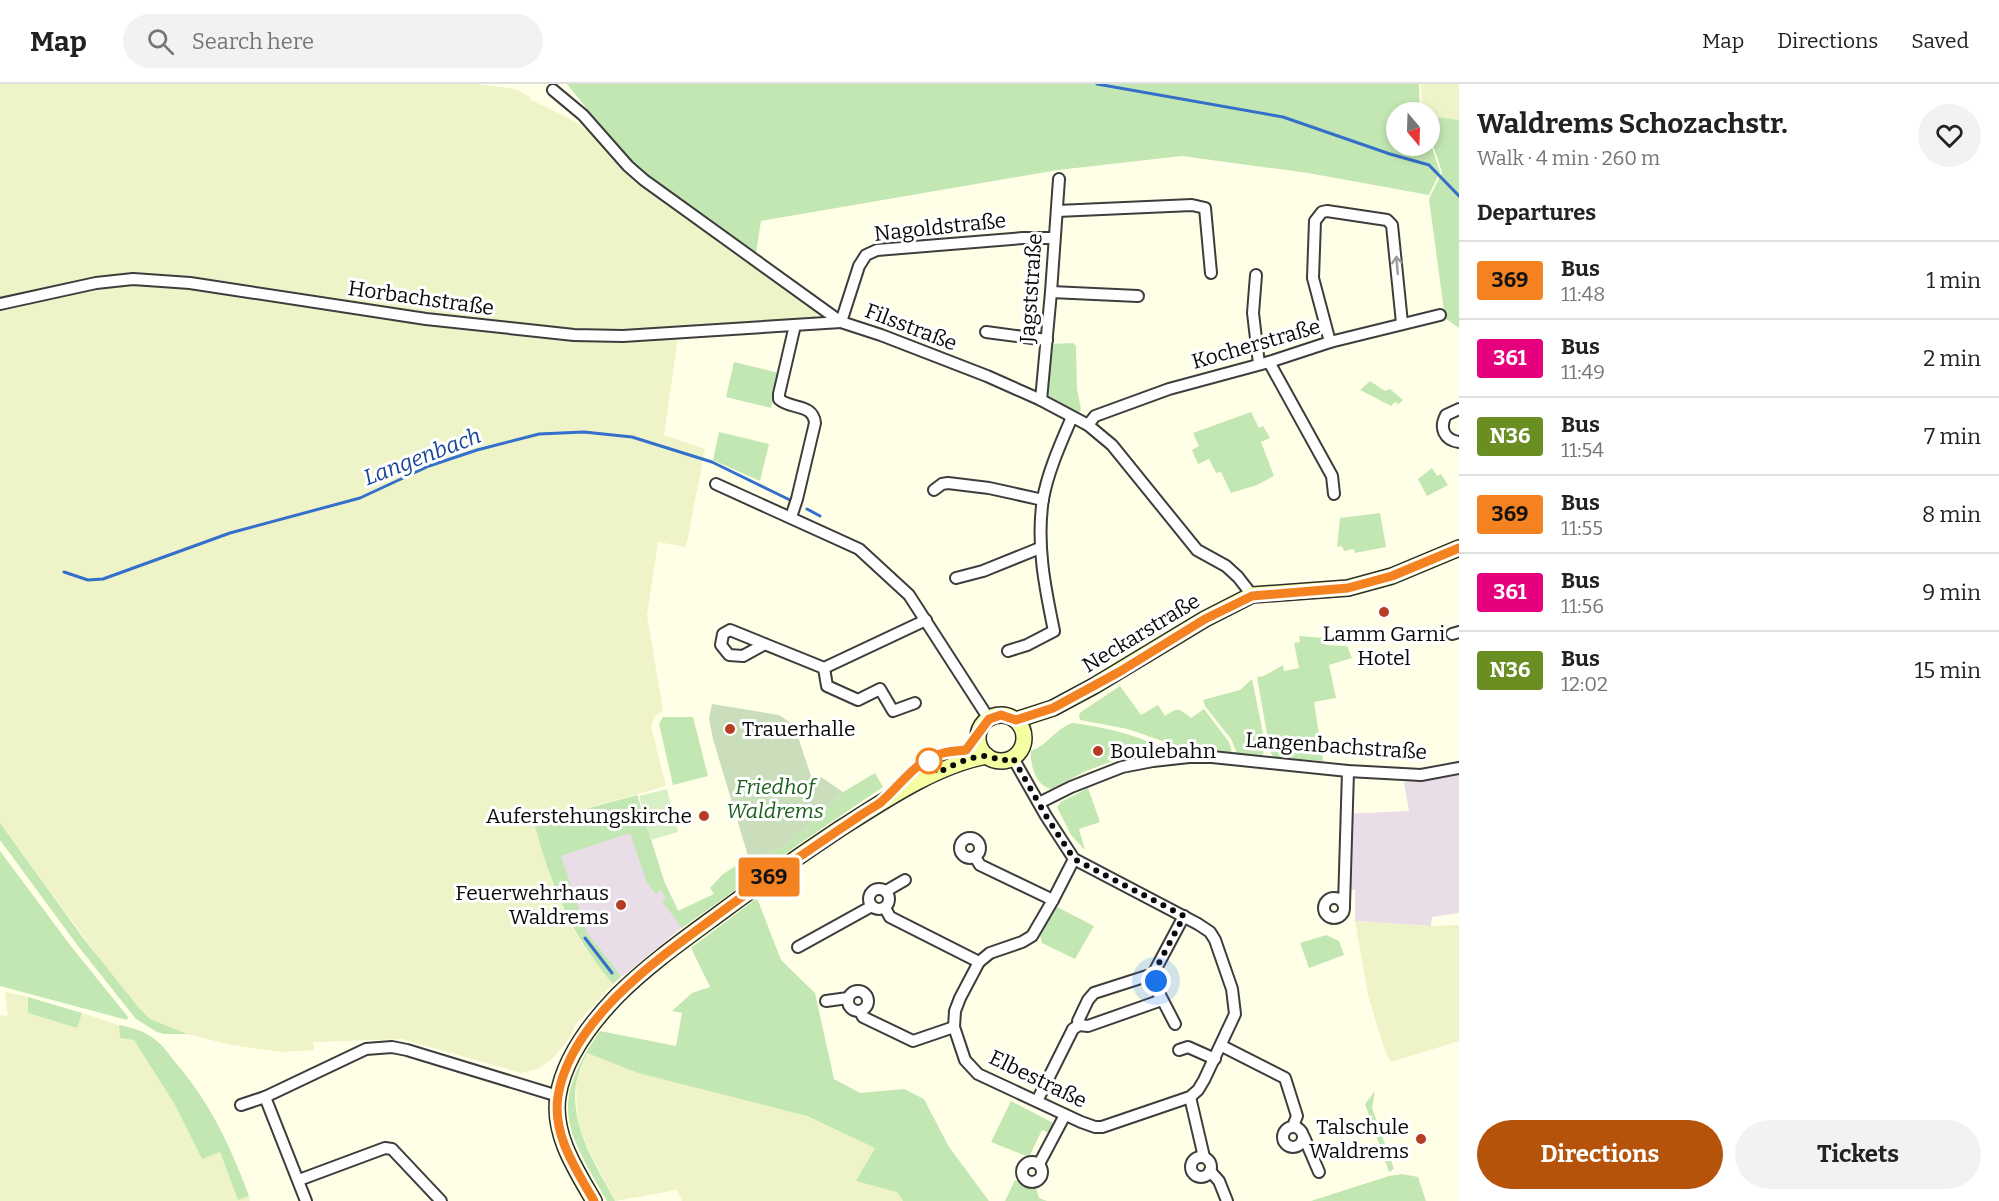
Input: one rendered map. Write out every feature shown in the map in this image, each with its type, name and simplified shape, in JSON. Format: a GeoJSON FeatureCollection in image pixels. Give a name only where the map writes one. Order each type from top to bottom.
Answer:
{"type":"FeatureCollection","features":[{"type":"Feature","properties":{"kind":"street","name":"Filsstraße"},"geometry":{"type":"LineString","coordinates":[[553,90],[583,115],[628,166],[644,180],[841,321],[881,334],[1041,400],[1088,425],[1112,445],[1197,550],[1226,566],[1238,577],[1252,596]]}},
{"type":"Feature","properties":{"kind":"street","name":"Jagststraße"},"geometry":{"type":"LineString","coordinates":[[1041,400],[1059,178]]}},
{"type":"Feature","properties":{"kind":"street"},"geometry":{"type":"LineString","coordinates":[[1057,211],[1192,205],[1205,208],[1211,273]]}},
{"type":"Feature","properties":{"kind":"street"},"geometry":{"type":"LineString","coordinates":[[1330,342],[1313,278],[1315,221],[1322,212],[1387,220],[1392,225],[1402,323]]}},
{"type":"Feature","properties":{"kind":"street","name":"Nagoldstraße"},"geometry":{"type":"LineString","coordinates":[[841,321],[859,266],[866,255],[877,250],[1023,238],[1054,238]]}},
{"type":"Feature","properties":{"kind":"street"},"geometry":{"type":"LineString","coordinates":[[1256,275],[1253,313],[1264,363],[1332,476],[1334,494]]}},
{"type":"Feature","properties":{"kind":"street","name":"Horbachstraße"},"geometry":{"type":"LineString","coordinates":[[0,304],[96,283],[133,279],[190,283],[426,319],[574,335],[623,336],[841,321]]}},
{"type":"Feature","properties":{"kind":"street"},"geometry":{"type":"LineString","coordinates":[[1051,292],[1138,296]]}},
{"type":"Feature","properties":{"kind":"street","name":"Kocherstraße"},"geometry":{"type":"LineString","coordinates":[[1088,425],[1095,416],[1169,389],[1330,342],[1440,315]]}},
{"type":"Feature","properties":{"kind":"street"},"geometry":{"type":"LineString","coordinates":[[791,517],[815,423],[815,416],[809,410],[788,405],[779,399],[795,325]]}},
{"type":"Feature","properties":{"kind":"street"},"geometry":{"type":"LineString","coordinates":[[986,332],[1047,340]]}},
{"type":"Feature","properties":{"kind":"street"},"geometry":{"type":"LineString","coordinates":[[1459,409],[1446,415],[1442,424],[1448,438],[1459,442]]}},
{"type":"Feature","properties":{"kind":"street"},"geometry":{"type":"LineString","coordinates":[[1008,651],[1054,632],[1040,548],[1043,500],[1072,417]]}},
{"type":"Feature","properties":{"kind":"street"},"geometry":{"type":"LineString","coordinates":[[934,490],[948,483],[989,488],[1043,500]]}},
{"type":"Feature","properties":{"kind":"street"},"geometry":{"type":"LineString","coordinates":[[716,484],[859,549],[909,595],[989,719]]}},
{"type":"Feature","properties":{"kind":"street"},"geometry":{"type":"LineString","coordinates":[[956,578],[983,571],[1040,548]]}},
{"type":"Feature","properties":{"kind":"street","name":"Neckarstraße"},"geometry":{"type":"LineString","coordinates":[[1016,720],[1053,708],[1119,672],[1205,619],[1252,596],[1348,588],[1392,576],[1459,548]]}},
{"type":"Feature","properties":{"kind":"street"},"geometry":{"type":"LineString","coordinates":[[765,644],[824,669],[926,620]]}},
{"type":"Feature","properties":{"kind":"street"},"geometry":{"type":"LineString","coordinates":[[824,669],[827,686],[858,700],[880,689],[893,711],[915,703]]}},
{"type":"Feature","properties":{"kind":"street","name":"Neckarstraße"},"geometry":{"type":"LineString","coordinates":[[1024,738],[1053,708]]}},
{"type":"Feature","properties":{"kind":"street"},"geometry":{"type":"LineString","coordinates":[[956,764],[989,719],[1001,715],[1016,720],[1022,728],[1024,738],[1020,751],[1013,758],[999,761],[987,756],[979,744],[979,735]]}},
{"type":"Feature","properties":{"kind":"street"},"geometry":{"type":"LineString","coordinates":[[594,1201],[576,1170],[560,1132],[557,1115],[558,1096],[565,1071],[574,1052],[593,1024],[616,997],[639,976],[756,886],[880,802],[956,764],[987,756]]}},
{"type":"Feature","properties":{"kind":"street","name":"Langenbachstraße"},"geometry":{"type":"LineString","coordinates":[[1040,803],[1122,767],[1153,760],[1212,757],[1348,771],[1421,775],[1459,768]]}},
{"type":"Feature","properties":{"kind":"street"},"geometry":{"type":"LineString","coordinates":[[1013,758],[1074,859],[1184,916],[1210,932],[1235,998],[1235,1014],[1215,1059],[1198,1090],[1190,1097],[1204,1157],[1209,1161],[1210,1171],[1219,1181],[1227,1201]]}},
{"type":"Feature","properties":{"kind":"street"},"geometry":{"type":"LineString","coordinates":[[1344,905],[1348,771]]}},
{"type":"Feature","properties":{"kind":"street"},"geometry":{"type":"LineString","coordinates":[[973,838],[980,845],[975,857],[966,858],[956,852],[962,841],[973,838]]}},
{"type":"Feature","properties":{"kind":"street"},"geometry":{"type":"LineString","coordinates":[[975,857],[981,865],[1053,900]]}},
{"type":"Feature","properties":{"kind":"street"},"geometry":{"type":"LineString","coordinates":[[860,1011],[864,1017],[913,1041],[954,1027],[955,1011],[960,998],[979,962],[990,953],[1022,942],[1032,936],[1074,859]]}},
{"type":"Feature","properties":{"kind":"street"},"geometry":{"type":"LineString","coordinates":[[886,891],[890,900],[885,908],[879,909],[872,906],[869,899],[871,893],[876,889],[886,891],[905,880]]}},
{"type":"Feature","properties":{"kind":"street"},"geometry":{"type":"LineString","coordinates":[[798,947],[872,906]]}},
{"type":"Feature","properties":{"kind":"street"},"geometry":{"type":"LineString","coordinates":[[885,908],[890,917],[979,962]]}},
{"type":"Feature","properties":{"kind":"street"},"geometry":{"type":"LineString","coordinates":[[1152,976],[1184,916]]}},
{"type":"Feature","properties":{"kind":"street"},"geometry":{"type":"LineString","coordinates":[[1152,976],[1175,1024]]}},
{"type":"Feature","properties":{"kind":"street"},"geometry":{"type":"LineString","coordinates":[[1079,1025],[1078,1021],[1094,993],[1152,976]]}},
{"type":"Feature","properties":{"kind":"street"},"geometry":{"type":"LineString","coordinates":[[826,1001],[848,998],[855,991],[864,993],[868,1002],[860,1011],[851,1010],[848,998]]}},
{"type":"Feature","properties":{"kind":"street"},"geometry":{"type":"LineString","coordinates":[[1037,1101],[1073,1029],[1079,1025],[1088,1026],[1159,1001],[1160,995]]}},
{"type":"Feature","properties":{"kind":"street","name":"Elbestraße"},"geometry":{"type":"LineString","coordinates":[[954,1027],[965,1060],[978,1074],[1095,1127],[1102,1127],[1190,1097]]}},
{"type":"Feature","properties":{"kind":"street"},"geometry":{"type":"LineString","coordinates":[[1222,1046],[1285,1078],[1297,1116],[1293,1126],[1285,1130],[1283,1136],[1285,1143],[1296,1147],[1301,1144],[1304,1137]]}},
{"type":"Feature","properties":{"kind":"street"},"geometry":{"type":"LineString","coordinates":[[241,1105],[265,1097],[366,1049],[381,1047],[408,1050],[558,1096]]}},
{"type":"Feature","properties":{"kind":"street"},"geometry":{"type":"LineString","coordinates":[[1179,1050],[1188,1047],[1215,1059]]}},
{"type":"Feature","properties":{"kind":"street"},"geometry":{"type":"LineString","coordinates":[[265,1097],[306,1201]]}},
{"type":"Feature","properties":{"kind":"street"},"geometry":{"type":"LineString","coordinates":[[1039,1164],[1065,1114]]}},
{"type":"Feature","properties":{"kind":"street"},"geometry":{"type":"LineString","coordinates":[[1293,1126],[1302,1131],[1319,1172]]}},
{"type":"Feature","properties":{"kind":"street"},"geometry":{"type":"LineString","coordinates":[[299,1180],[386,1148],[392,1149],[441,1201]]}},
{"type":"Feature","properties":{"kind":"street"},"geometry":{"type":"LineString","coordinates":[[1204,1157],[1193,1160],[1191,1170],[1194,1175],[1200,1177],[1206,1176],[1210,1171]]}},
{"type":"Feature","properties":{"kind":"shaded area"},"geometry":{"type":"Polygon","coordinates":[[[1459,771],[1459,913],[1432,917],[1431,926],[1355,921],[1355,890],[1336,891],[1340,886],[1342,814],[1409,811],[1404,782],[1459,771]]]}},
{"type":"Feature","properties":{"kind":"shaded area"},"geometry":{"type":"Polygon","coordinates":[[[637,795],[664,881],[685,925],[613,984],[545,864],[637,795]]]}},
{"type":"Feature","properties":{"kind":"green space"},"geometry":{"type":"Polygon","coordinates":[[[0,84],[478,84],[515,89],[590,132],[816,308],[818,314],[813,319],[805,320],[606,332],[502,325],[146,275],[81,280],[0,300],[0,84]]]}},
{"type":"Feature","properties":{"kind":"green space"},"geometry":{"type":"Polygon","coordinates":[[[567,84],[1419,84],[1420,102],[1386,102],[1386,156],[1435,156],[1440,172],[1429,195],[1308,173],[1182,156],[1058,170],[761,221],[756,253],[631,164],[567,84]]]}},
{"type":"Feature","properties":{"kind":"green space"},"geometry":{"type":"Polygon","coordinates":[[[1421,84],[1459,84],[1459,120],[1440,117],[1440,102],[1422,102],[1421,84]]]}},
{"type":"Feature","properties":{"kind":"green space"},"geometry":{"type":"Polygon","coordinates":[[[1440,117],[1459,120],[1459,328],[1445,318],[1429,199],[1442,172],[1437,156],[1440,156],[1440,117]]]}},
{"type":"Feature","properties":{"kind":"green space"},"geometry":{"type":"Polygon","coordinates":[[[136,284],[175,285],[388,318],[678,337],[664,435],[705,449],[686,547],[658,542],[647,615],[663,711],[655,716],[651,725],[666,786],[534,823],[555,891],[570,923],[586,950],[613,984],[576,1024],[568,1040],[552,1059],[538,1069],[521,1073],[402,1039],[313,1042],[314,1050],[281,1052],[231,1045],[187,1034],[160,1024],[150,1019],[138,1007],[111,974],[0,823],[0,307],[90,287],[136,284]]]}},
{"type":"Feature","properties":{"kind":"green space"},"geometry":{"type":"Polygon","coordinates":[[[1073,343],[1076,346],[1077,389],[1081,409],[1079,413],[1053,402],[1047,391],[1051,344],[1073,343]]]}},
{"type":"Feature","properties":{"kind":"green space"},"geometry":{"type":"Polygon","coordinates":[[[734,362],[779,373],[771,408],[726,397],[734,362]]]}},
{"type":"Feature","properties":{"kind":"green space"},"geometry":{"type":"Polygon","coordinates":[[[1370,381],[1385,391],[1390,389],[1403,400],[1391,406],[1360,390],[1370,381]]]}},
{"type":"Feature","properties":{"kind":"green space"},"geometry":{"type":"Polygon","coordinates":[[[1251,412],[1259,428],[1263,426],[1270,438],[1261,442],[1274,476],[1257,485],[1231,493],[1221,472],[1216,473],[1209,459],[1198,464],[1192,450],[1199,446],[1193,433],[1251,412]]]}},
{"type":"Feature","properties":{"kind":"green space"},"geometry":{"type":"Polygon","coordinates":[[[719,432],[769,444],[760,481],[713,460],[719,432]]]}},
{"type":"Feature","properties":{"kind":"green space"},"geometry":{"type":"Polygon","coordinates":[[[1432,468],[1437,476],[1441,474],[1448,485],[1427,496],[1418,479],[1432,468]]]}},
{"type":"Feature","properties":{"kind":"green space"},"geometry":{"type":"Polygon","coordinates":[[[1380,513],[1386,547],[1355,553],[1354,549],[1344,551],[1342,546],[1337,547],[1340,518],[1380,513]]]}},
{"type":"Feature","properties":{"kind":"green space"},"geometry":{"type":"Polygon","coordinates":[[[1299,636],[1324,638],[1326,645],[1347,646],[1352,658],[1329,665],[1336,698],[1314,702],[1323,761],[1273,757],[1270,751],[1257,677],[1264,676],[1283,665],[1284,671],[1299,668],[1294,643],[1300,642],[1299,636]]]}},
{"type":"Feature","properties":{"kind":"green space"},"geometry":{"type":"Polygon","coordinates":[[[1252,679],[1265,743],[1263,755],[1237,753],[1231,739],[1205,706],[1203,700],[1240,690],[1252,679]]]}},
{"type":"Feature","properties":{"kind":"green space"},"geometry":{"type":"Polygon","coordinates":[[[1120,686],[1141,715],[1158,705],[1165,716],[1178,710],[1191,718],[1204,709],[1229,742],[1232,752],[1182,751],[1171,744],[1128,729],[1080,720],[1081,712],[1120,686]]]}},
{"type":"Feature","properties":{"kind":"green space","name":"Friedhof Waldrems"},"geometry":{"type":"Polygon","coordinates":[[[712,704],[779,715],[794,725],[814,785],[821,777],[843,792],[786,846],[753,858],[748,856],[713,739],[709,718],[712,704]]]}},
{"type":"Feature","properties":{"kind":"green space"},"geometry":{"type":"Polygon","coordinates":[[[663,717],[693,717],[708,776],[673,785],[659,724],[663,717]]]}},
{"type":"Feature","properties":{"kind":"green space"},"geometry":{"type":"Polygon","coordinates":[[[1072,723],[1123,733],[1172,752],[1118,759],[1086,771],[1051,789],[1038,780],[1032,763],[1031,751],[1072,723]]]}},
{"type":"Feature","properties":{"kind":"green space"},"geometry":{"type":"Polygon","coordinates":[[[875,773],[883,787],[682,928],[662,901],[666,898],[660,890],[656,894],[647,883],[630,833],[561,856],[587,933],[621,976],[613,984],[573,927],[555,888],[534,823],[637,795],[664,881],[678,911],[714,894],[710,888],[723,874],[742,862],[786,846],[843,792],[875,773]]]}},
{"type":"Feature","properties":{"kind":"green space"},"geometry":{"type":"Polygon","coordinates":[[[1088,788],[1100,822],[1079,829],[1085,850],[1071,835],[1057,807],[1061,802],[1088,788]]]}},
{"type":"Feature","properties":{"kind":"green space"},"geometry":{"type":"Polygon","coordinates":[[[667,789],[678,832],[651,840],[639,796],[667,789]]]}},
{"type":"Feature","properties":{"kind":"green space"},"geometry":{"type":"Polygon","coordinates":[[[0,823],[84,939],[138,1007],[150,1019],[187,1034],[157,1032],[136,1019],[78,946],[0,840],[0,823]]]}},
{"type":"Feature","properties":{"kind":"green space"},"geometry":{"type":"Polygon","coordinates":[[[0,851],[70,945],[128,1017],[127,1020],[0,986],[0,851]]]}},
{"type":"Feature","properties":{"kind":"green space"},"geometry":{"type":"Polygon","coordinates":[[[757,898],[781,960],[815,993],[834,1079],[860,1093],[904,1089],[924,1099],[949,1147],[989,1201],[903,1201],[897,1192],[856,1181],[875,1148],[807,1116],[638,1073],[587,1053],[576,1084],[577,1115],[586,1145],[615,1201],[607,1201],[581,1155],[573,1135],[569,1117],[569,1099],[573,1079],[584,1057],[600,1031],[676,1046],[682,1013],[672,1011],[692,993],[710,987],[691,948],[757,898]]]}},
{"type":"Feature","properties":{"kind":"green space"},"geometry":{"type":"Polygon","coordinates":[[[1055,906],[1094,926],[1075,959],[1042,943],[1040,935],[1055,906]]]}},
{"type":"Feature","properties":{"kind":"green space"},"geometry":{"type":"Polygon","coordinates":[[[1355,921],[1431,926],[1459,925],[1459,1041],[1391,1062],[1384,1048],[1368,995],[1355,921]]]}},
{"type":"Feature","properties":{"kind":"green space"},"geometry":{"type":"Polygon","coordinates":[[[1326,935],[1339,941],[1344,955],[1309,968],[1300,943],[1326,935]]]}},
{"type":"Feature","properties":{"kind":"green space"},"geometry":{"type":"Polygon","coordinates":[[[5,992],[28,997],[28,1013],[76,1028],[82,1013],[119,1025],[120,1037],[134,1040],[175,1105],[202,1158],[220,1152],[238,1200],[249,1196],[250,1201],[0,1201],[0,1015],[8,1016],[5,992]]]}},
{"type":"Feature","properties":{"kind":"green space"},"geometry":{"type":"Polygon","coordinates":[[[28,997],[82,1013],[77,1028],[28,1013],[28,997]]]}},
{"type":"Feature","properties":{"kind":"green space"},"geometry":{"type":"Polygon","coordinates":[[[119,1025],[141,1031],[156,1040],[188,1078],[218,1126],[249,1196],[238,1200],[220,1152],[202,1159],[175,1105],[134,1040],[120,1038],[119,1025]]]}},
{"type":"Feature","properties":{"kind":"green space"},"geometry":{"type":"Polygon","coordinates":[[[587,1053],[638,1073],[807,1116],[876,1148],[903,1201],[682,1201],[677,1190],[615,1201],[580,1128],[576,1083],[587,1053]]]}},
{"type":"Feature","properties":{"kind":"green space"},"geometry":{"type":"Polygon","coordinates":[[[1375,1091],[1372,1108],[1394,1169],[1389,1172],[1365,1104],[1375,1091]]]}},
{"type":"Feature","properties":{"kind":"green space"},"geometry":{"type":"Polygon","coordinates":[[[1011,1101],[1053,1123],[1049,1133],[1042,1130],[1029,1157],[991,1142],[1011,1101]]]}},
{"type":"Feature","properties":{"kind":"green space"},"geometry":{"type":"Polygon","coordinates":[[[1402,1174],[1418,1177],[1426,1201],[1311,1201],[1389,1176],[1402,1174]]]}},
{"type":"Feature","properties":{"kind":"green space"},"geometry":{"type":"Polygon","coordinates":[[[1015,1180],[1032,1189],[1036,1188],[1039,1198],[1047,1201],[1005,1201],[1015,1180]]]}},
{"type":"Feature","properties":{"kind":"waterway"},"geometry":{"type":"LineString","coordinates":[[1097,84],[1283,117],[1429,165],[1459,196]]}},
{"type":"Feature","properties":{"kind":"waterway","name":"Langenbach"},"geometry":{"type":"LineString","coordinates":[[64,572],[88,580],[103,579],[230,533],[360,498],[429,466],[477,450],[539,434],[584,432],[632,437],[712,462],[792,501]]}},
{"type":"Feature","properties":{"kind":"waterway","name":"Langenbach"},"geometry":{"type":"LineString","coordinates":[[807,509],[820,516]]}},
{"type":"Feature","properties":{"kind":"waterway"},"geometry":{"type":"LineString","coordinates":[[585,938],[612,973]]}},
{"type":"Feature","properties":{"kind":"bus line","name":"369"},"geometry":{"type":"LineString","coordinates":[[594,1201],[576,1170],[560,1132],[557,1115],[558,1096],[565,1071],[574,1052],[593,1024],[616,997],[685,939],[756,886],[880,802],[912,771],[942,753],[966,750],[989,719],[1001,715],[1016,720],[1053,708],[1119,672],[1226,607],[1252,596],[1348,588],[1367,584],[1459,548]]}},
{"type":"Feature","properties":{"kind":"place","name":"Lamm Garni Hotel"},"geometry":{"type":"Point","coordinates":[1384,612]}},
{"type":"Feature","properties":{"kind":"place","name":"Trauerhalle"},"geometry":{"type":"Point","coordinates":[730,729]}},
{"type":"Feature","properties":{"kind":"place","name":"Boulebahn"},"geometry":{"type":"Point","coordinates":[1098,751]}},
{"type":"Feature","properties":{"kind":"place","name":"Auferstehungskirche"},"geometry":{"type":"Point","coordinates":[704,816]}},
{"type":"Feature","properties":{"kind":"place","name":"Feuerwehrhaus Waldrems"},"geometry":{"type":"Point","coordinates":[621,905]}},
{"type":"Feature","properties":{"kind":"place","name":"Talschule Waldrems"},"geometry":{"type":"Point","coordinates":[1421,1139]}},
{"type":"Feature","properties":{"kind":"route"},"geometry":{"type":"LineString","coordinates":[[929,761],[937,773],[970,759],[987,756],[999,761],[1013,758],[1062,843],[1074,859],[1184,916],[1152,976],[1156,981]]}}]}
